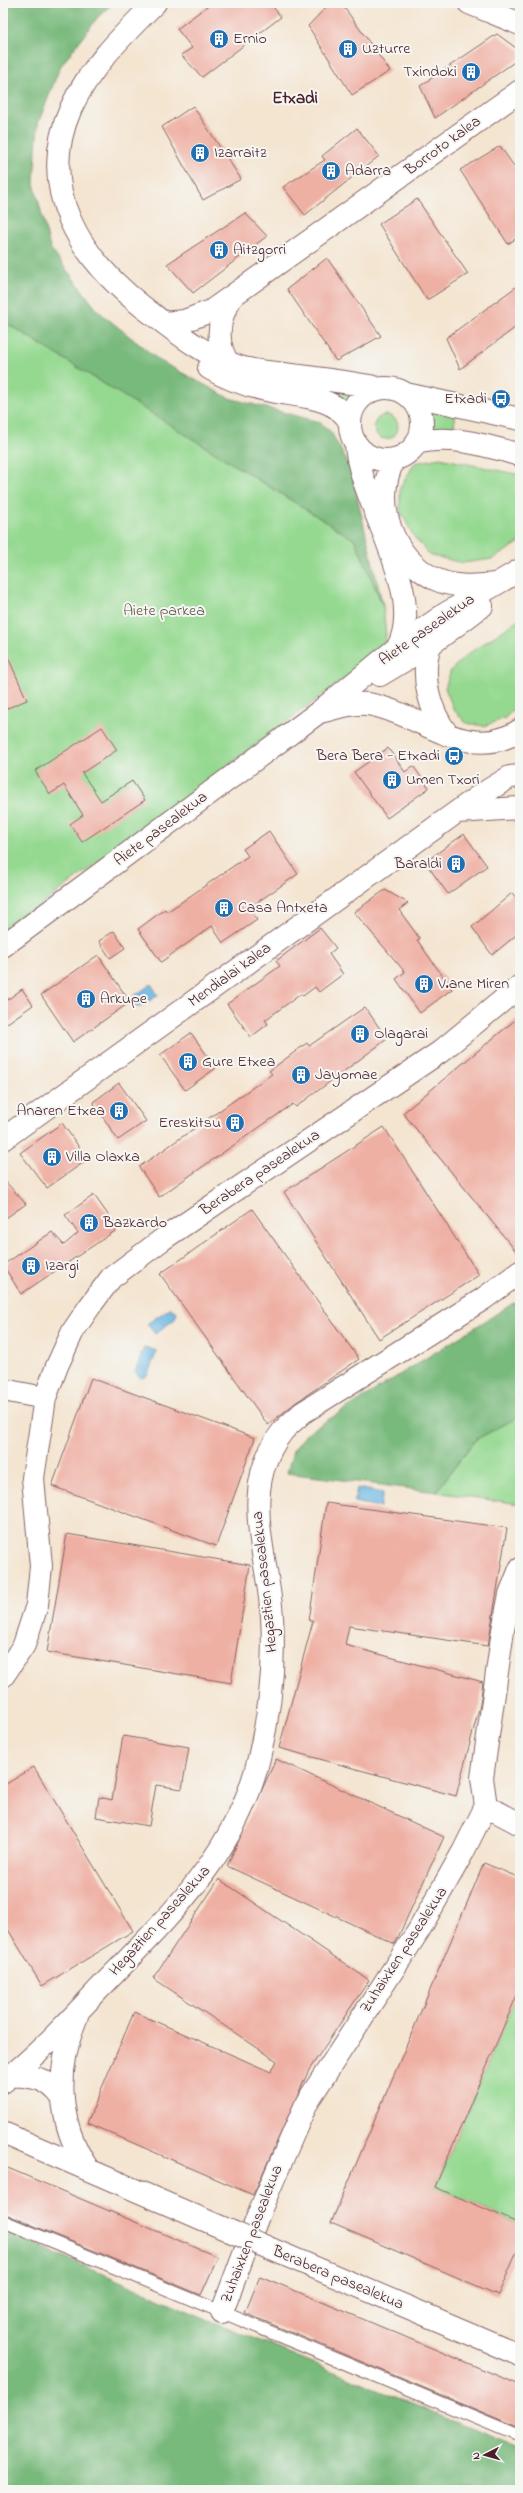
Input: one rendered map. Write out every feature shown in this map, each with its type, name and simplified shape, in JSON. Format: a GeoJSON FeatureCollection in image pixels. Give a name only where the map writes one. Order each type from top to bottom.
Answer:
{"type":"FeatureCollection","features":[{"type":"Feature","properties":{"kind":"street"},"geometry":{"type":"LineString","coordinates":[[155,3],[111,49],[87,81],[71,108],[61,140],[58,171],[66,211],[84,246],[116,284],[131,308],[177,348],[223,376],[268,391],[330,404],[344,413],[349,421],[356,445],[361,475],[406,601],[406,625],[398,647]]}},
{"type":"Feature","properties":{"kind":"street"},"geometry":{"type":"LineString","coordinates":[[469,3],[520,24]]}},
{"type":"Feature","properties":{"kind":"street","name":"Borroto kalea"},"geometry":{"type":"LineString","coordinates":[[164,323],[198,317],[232,297],[520,91]]}},
{"type":"Feature","properties":{"kind":"street"},"geometry":{"type":"LineString","coordinates":[[116,284],[164,323],[228,362],[254,370],[355,383],[379,389],[393,389],[406,394],[520,419]]}},
{"type":"Feature","properties":{"kind":"street"},"geometry":{"type":"LineString","coordinates":[[232,297],[220,318],[219,326],[221,345],[228,362],[236,372],[242,376],[292,388],[309,399]]}},
{"type":"Feature","properties":{"kind":"street"},"geometry":{"type":"LineString","coordinates":[[349,421],[354,406],[361,398],[379,389]]}},
{"type":"Feature","properties":{"kind":"street"},"geometry":{"type":"LineString","coordinates":[[356,445],[372,458],[394,460],[408,454],[417,443],[422,422],[414,402],[406,394]]}},
{"type":"Feature","properties":{"kind":"street"},"geometry":{"type":"LineString","coordinates":[[417,443],[441,439],[487,446],[520,455]]}},
{"type":"Feature","properties":{"kind":"street"},"geometry":{"type":"LineString","coordinates":[[394,460],[386,478],[384,491],[385,510],[389,527],[403,552],[419,569],[436,580],[470,586],[495,584]]}},
{"type":"Feature","properties":{"kind":"street","name":"Aiete pasealekua"},"geometry":{"type":"LineString","coordinates":[[3,946],[319,712],[398,647],[495,584],[520,570]]}},
{"type":"Feature","properties":{"kind":"street","name":"Aiete pasealekua"},"geometry":{"type":"LineString","coordinates":[[319,712],[430,645],[520,575]]}},
{"type":"Feature","properties":{"kind":"street"},"geometry":{"type":"LineString","coordinates":[[430,645],[425,660],[428,694],[436,719],[448,735]]}},
{"type":"Feature","properties":{"kind":"street"},"geometry":{"type":"LineString","coordinates":[[319,712],[355,704],[372,704],[448,735],[486,742],[508,738],[520,730]]}},
{"type":"Feature","properties":{"kind":"street","name":"Mendialai kalea"},"geometry":{"type":"LineString","coordinates":[[3,1139],[494,786],[510,777],[520,776]]}},
{"type":"Feature","properties":{"kind":"street"},"geometry":{"type":"LineString","coordinates":[[457,812],[520,808]]}},
{"type":"Feature","properties":{"kind":"street","name":"Berabera pasealekua"},"geometry":{"type":"LineString","coordinates":[[3,1676],[24,1645],[36,1605],[41,1566],[33,1478],[45,1398],[57,1366],[74,1331],[111,1278],[221,1199],[440,1052],[520,986]]}},
{"type":"Feature","properties":{"kind":"street","name":"Hegaztien pasealekua"},"geometry":{"type":"LineString","coordinates":[[8,2078],[80,2009],[195,1886],[224,1845],[243,1805],[259,1759],[269,1705],[273,1659],[272,1616],[259,1534],[257,1499],[264,1464],[282,1432],[302,1412],[483,1299],[520,1272]]}},
{"type":"Feature","properties":{"kind":"street"},"geometry":{"type":"LineString","coordinates":[[3,1390],[45,1398]]}},
{"type":"Feature","properties":{"kind":"street"},"geometry":{"type":"LineString","coordinates":[[520,1569],[510,1594],[504,1623],[482,1778],[486,1806],[520,1824]]}},
{"type":"Feature","properties":{"kind":"street","name":"Zuhaixken pasealekua"},"geometry":{"type":"LineString","coordinates":[[222,2312],[261,2208],[307,2102],[423,1923],[463,1852],[486,1806]]}},
{"type":"Feature","properties":{"kind":"street","name":"Hegaztien pasealekua"},"geometry":{"type":"LineString","coordinates":[[80,2009],[71,2030],[62,2064],[61,2096],[73,2143],[88,2169]]}},
{"type":"Feature","properties":{"kind":"street"},"geometry":{"type":"LineString","coordinates":[[8,2078],[40,2079],[51,2084],[61,2096]]}},
{"type":"Feature","properties":{"kind":"street","name":"Berabera pasealekua"},"geometry":{"type":"LineString","coordinates":[[3,2133],[520,2355]]}},
{"type":"Feature","properties":{"kind":"lane"},"geometry":{"type":"LineString","coordinates":[[3,2221],[520,2436]]}},
{"type":"Feature","properties":{"kind":"green space"},"geometry":{"type":"Polygon","coordinates":[[[3,3],[113,3],[97,18],[60,67],[38,124],[34,183],[50,248],[98,311],[160,361],[229,398],[319,422],[331,432],[350,467],[383,606],[355,540],[3,321],[3,3]]]}},
{"type":"Feature","properties":{"kind":"green space","name":"Aiete parkea"},"geometry":{"type":"Polygon","coordinates":[[[3,321],[355,540],[383,606],[386,636],[380,652],[3,933],[3,321]]]}},
{"type":"Feature","properties":{"kind":"green space"},"geometry":{"type":"Polygon","coordinates":[[[332,384],[356,392],[345,408],[329,400],[332,384]]]}},
{"type":"Feature","properties":{"kind":"green space"},"geometry":{"type":"Polygon","coordinates":[[[427,407],[456,413],[453,432],[432,429],[427,407]]]}},
{"type":"Feature","properties":{"kind":"green space"},"geometry":{"type":"Polygon","coordinates":[[[386,415],[391,416],[397,422],[397,432],[391,438],[386,439],[381,438],[375,432],[374,427],[375,422],[381,416],[386,415]]]}},
{"type":"Feature","properties":{"kind":"green space"},"geometry":{"type":"Polygon","coordinates":[[[440,458],[520,475],[520,542],[493,559],[462,563],[430,555],[414,537],[400,510],[400,488],[415,463],[440,458]]]}},
{"type":"Feature","properties":{"kind":"green space"},"geometry":{"type":"Polygon","coordinates":[[[520,619],[520,702],[505,718],[484,726],[466,723],[454,710],[445,688],[451,670],[468,654],[520,619]]]}},
{"type":"Feature","properties":{"kind":"green space"},"geometry":{"type":"Polygon","coordinates":[[[520,1299],[520,1416],[475,1440],[436,1492],[287,1473],[293,1451],[307,1433],[520,1299]]]}},
{"type":"Feature","properties":{"kind":"green space"},"geometry":{"type":"Polygon","coordinates":[[[520,1416],[520,1504],[436,1492],[475,1440],[520,1416]]]}},
{"type":"Feature","properties":{"kind":"green space"},"geometry":{"type":"Polygon","coordinates":[[[520,1988],[520,2224],[435,2187],[520,1988]]]}},
{"type":"Feature","properties":{"kind":"green space"},"geometry":{"type":"Polygon","coordinates":[[[3,2230],[202,2317],[520,2449],[520,2490],[3,2490],[3,2230]]]}},
{"type":"Feature","properties":{"kind":"water"},"geometry":{"type":"Polygon","coordinates":[[[151,984],[158,995],[140,1007],[135,1006],[133,997],[151,984]]]}},
{"type":"Feature","properties":{"kind":"water"},"geometry":{"type":"Polygon","coordinates":[[[170,1308],[177,1312],[175,1319],[155,1334],[147,1324],[170,1308]]]}},
{"type":"Feature","properties":{"kind":"water"},"geometry":{"type":"Polygon","coordinates":[[[144,1347],[157,1351],[147,1376],[141,1378],[135,1372],[144,1347]]]}},
{"type":"Feature","properties":{"kind":"water"},"geometry":{"type":"Polygon","coordinates":[[[357,1488],[383,1493],[380,1507],[354,1502],[357,1488]]]}},
{"type":"Feature","properties":{"kind":"building","name":"Ernio"},"geometry":{"type":"Polygon","coordinates":[[[211,3],[270,3],[281,17],[202,77],[181,55],[192,48],[177,29],[211,3]]]}},
{"type":"Feature","properties":{"kind":"building","name":"Uzturre"},"geometry":{"type":"Polygon","coordinates":[[[330,3],[341,3],[390,71],[352,95],[308,26],[330,3]]]}},
{"type":"Feature","properties":{"kind":"building","name":"Txindoki"},"geometry":{"type":"Polygon","coordinates":[[[497,34],[520,51],[520,58],[435,118],[420,86],[497,34]]]}},
{"type":"Feature","properties":{"kind":"building","name":"Izarraitz"},"geometry":{"type":"Polygon","coordinates":[[[193,106],[241,179],[203,200],[162,127],[193,106]]]}},
{"type":"Feature","properties":{"kind":"building","name":"Adarra"},"geometry":{"type":"Polygon","coordinates":[[[357,128],[379,156],[305,215],[283,187],[325,160],[322,156],[357,128]]]}},
{"type":"Feature","properties":{"kind":"building"},"geometry":{"type":"Polygon","coordinates":[[[500,146],[520,175],[520,236],[508,244],[460,170],[500,146]]]}},
{"type":"Feature","properties":{"kind":"building"},"geometry":{"type":"Polygon","coordinates":[[[417,199],[468,274],[427,300],[379,224],[417,199]]]}},
{"type":"Feature","properties":{"kind":"building","name":"Aitzgorri"},"geometry":{"type":"Polygon","coordinates":[[[245,213],[267,236],[193,293],[167,264],[245,213]]]}},
{"type":"Feature","properties":{"kind":"building"},"geometry":{"type":"Polygon","coordinates":[[[327,258],[381,336],[336,361],[287,289],[327,258]]]}},
{"type":"Feature","properties":{"kind":"building"},"geometry":{"type":"Polygon","coordinates":[[[520,284],[520,324],[460,369],[446,338],[520,284]]]}},
{"type":"Feature","properties":{"kind":"building"},"geometry":{"type":"Polygon","coordinates":[[[3,646],[27,700],[3,710],[3,646]]]}},
{"type":"Feature","properties":{"kind":"building"},"geometry":{"type":"Polygon","coordinates":[[[102,727],[117,750],[82,773],[101,801],[132,781],[145,800],[82,842],[70,824],[83,815],[64,785],[50,794],[35,771],[102,727]]]}},
{"type":"Feature","properties":{"kind":"building","name":"Umen Txori"},"geometry":{"type":"Polygon","coordinates":[[[388,748],[405,772],[413,766],[429,788],[387,818],[354,772],[388,748]]]}},
{"type":"Feature","properties":{"kind":"building"},"geometry":{"type":"Polygon","coordinates":[[[269,831],[298,874],[249,908],[257,920],[223,943],[212,926],[161,962],[138,929],[165,909],[167,912],[248,856],[243,849],[269,831]]]}},
{"type":"Feature","properties":{"kind":"building","name":"Baraldi"},"geometry":{"type":"Polygon","coordinates":[[[464,834],[487,866],[448,894],[425,862],[464,834]]]}},
{"type":"Feature","properties":{"kind":"building"},"geometry":{"type":"Polygon","coordinates":[[[385,890],[408,903],[399,910],[420,939],[417,940],[452,989],[420,1013],[396,979],[405,972],[354,912],[385,890]]]}},
{"type":"Feature","properties":{"kind":"building"},"geometry":{"type":"Polygon","coordinates":[[[512,893],[520,902],[520,932],[492,955],[472,927],[512,893]]]}},
{"type":"Feature","properties":{"kind":"building"},"geometry":{"type":"Polygon","coordinates":[[[320,928],[336,948],[329,954],[343,974],[319,992],[315,987],[303,996],[301,994],[265,1020],[268,1024],[251,1037],[227,1004],[280,966],[276,961],[320,928]]]}},
{"type":"Feature","properties":{"kind":"building"},"geometry":{"type":"Polygon","coordinates":[[[114,931],[125,948],[110,958],[99,941],[114,931]]]}},
{"type":"Feature","properties":{"kind":"building","name":"Arkupe"},"geometry":{"type":"Polygon","coordinates":[[[98,955],[130,1002],[73,1042],[41,995],[98,955]]]}},
{"type":"Feature","properties":{"kind":"building"},"geometry":{"type":"Polygon","coordinates":[[[22,989],[33,1005],[3,1026],[3,1003],[22,989]]]}},
{"type":"Feature","properties":{"kind":"building"},"geometry":{"type":"Polygon","coordinates":[[[365,1007],[387,1039],[296,1107],[293,1104],[159,1197],[139,1167],[272,1074],[269,1071],[307,1043],[309,1046],[365,1007]]]}},
{"type":"Feature","properties":{"kind":"building"},"geometry":{"type":"Polygon","coordinates":[[[520,1016],[520,1256],[403,1113],[520,1016]]]}},
{"type":"Feature","properties":{"kind":"building","name":"Gure Etxea"},"geometry":{"type":"Polygon","coordinates":[[[191,1033],[216,1068],[185,1090],[160,1055],[191,1033]]]}},
{"type":"Feature","properties":{"kind":"building","name":"Anaren Etxea"},"geometry":{"type":"Polygon","coordinates":[[[119,1083],[146,1121],[118,1140],[93,1102],[119,1083]]]}},
{"type":"Feature","properties":{"kind":"building","name":"Villa Olaxka"},"geometry":{"type":"Polygon","coordinates":[[[62,1123],[81,1150],[78,1153],[84,1162],[47,1188],[20,1153],[62,1123]]]}},
{"type":"Feature","properties":{"kind":"building"},"geometry":{"type":"Polygon","coordinates":[[[384,1127],[479,1275],[379,1339],[284,1192],[384,1127]]]}},
{"type":"Feature","properties":{"kind":"building"},"geometry":{"type":"Polygon","coordinates":[[[3,1179],[26,1204],[3,1220],[3,1179]]]}},
{"type":"Feature","properties":{"kind":"building"},"geometry":{"type":"Polygon","coordinates":[[[94,1195],[118,1229],[21,1294],[3,1265],[52,1232],[64,1245],[78,1233],[65,1215],[94,1195]]]}},
{"type":"Feature","properties":{"kind":"building"},"geometry":{"type":"Polygon","coordinates":[[[252,1209],[359,1359],[295,1403],[268,1425],[160,1274],[252,1209]]]}},
{"type":"Feature","properties":{"kind":"building"},"geometry":{"type":"Polygon","coordinates":[[[91,1378],[255,1438],[216,1546],[52,1486],[91,1378]]]}},
{"type":"Feature","properties":{"kind":"building"},"geometry":{"type":"Polygon","coordinates":[[[326,1503],[507,1528],[488,1646],[349,1626],[345,1645],[483,1682],[480,1705],[456,1796],[279,1748],[313,1621],[309,1621],[326,1503]]]}},
{"type":"Feature","properties":{"kind":"building"},"geometry":{"type":"Polygon","coordinates":[[[67,1534],[250,1565],[231,1683],[47,1652],[67,1534]]]}},
{"type":"Feature","properties":{"kind":"building"},"geometry":{"type":"Polygon","coordinates":[[[123,1736],[189,1747],[182,1789],[156,1785],[149,1826],[96,1817],[99,1797],[112,1800],[123,1736]]]}},
{"type":"Feature","properties":{"kind":"building"},"geometry":{"type":"Polygon","coordinates":[[[276,1759],[444,1837],[395,1944],[227,1866],[276,1759]]]}},
{"type":"Feature","properties":{"kind":"building"},"geometry":{"type":"Polygon","coordinates":[[[34,1767],[133,1931],[42,1986],[3,1921],[3,1786],[34,1767]]]}},
{"type":"Feature","properties":{"kind":"building"},"geometry":{"type":"Polygon","coordinates":[[[484,1863],[520,1878],[520,1988],[435,2187],[520,2224],[520,2245],[498,2295],[331,2223],[484,1863]]]}},
{"type":"Feature","properties":{"kind":"building"},"geometry":{"type":"Polygon","coordinates":[[[219,1879],[369,1980],[309,2070],[253,2195],[87,2123],[134,2012],[271,2072],[277,2061],[153,1978],[219,1879]]]}},
{"type":"Feature","properties":{"kind":"building"},"geometry":{"type":"Polygon","coordinates":[[[3,2166],[218,2257],[201,2295],[3,2213],[3,2166]]]}},
{"type":"Feature","properties":{"kind":"building"},"geometry":{"type":"Polygon","coordinates":[[[260,2276],[520,2385],[520,2428],[245,2313],[260,2276]]]}},
{"type":"Feature","properties":{"kind":"place","name":"Ernio"},"geometry":{"type":"Point","coordinates":[219,39]}},
{"type":"Feature","properties":{"kind":"place","name":"Uzturre"},"geometry":{"type":"Point","coordinates":[348,49]}},
{"type":"Feature","properties":{"kind":"place","name":"Txindoki"},"geometry":{"type":"Point","coordinates":[471,72]}},
{"type":"Feature","properties":{"kind":"place","name":"Izarraitz"},"geometry":{"type":"Point","coordinates":[200,153]}},
{"type":"Feature","properties":{"kind":"place","name":"Adarra"},"geometry":{"type":"Point","coordinates":[331,171]}},
{"type":"Feature","properties":{"kind":"place","name":"Aitzgorri"},"geometry":{"type":"Point","coordinates":[219,250]}},
{"type":"Feature","properties":{"kind":"place","name":"Etxadi"},"geometry":{"type":"Point","coordinates":[501,399]}},
{"type":"Feature","properties":{"kind":"place","name":"Bera Bera - Etxadi"},"geometry":{"type":"Point","coordinates":[454,756]}},
{"type":"Feature","properties":{"kind":"place","name":"Umen Txori"},"geometry":{"type":"Point","coordinates":[392,780]}},
{"type":"Feature","properties":{"kind":"place","name":"Baraldi"},"geometry":{"type":"Point","coordinates":[456,864]}},
{"type":"Feature","properties":{"kind":"place","name":"Casa Antxeta"},"geometry":{"type":"Point","coordinates":[224,908]}},
{"type":"Feature","properties":{"kind":"place","name":"V.ane Miren"},"geometry":{"type":"Point","coordinates":[424,984]}},
{"type":"Feature","properties":{"kind":"place","name":"Arkupe"},"geometry":{"type":"Point","coordinates":[86,999]}},
{"type":"Feature","properties":{"kind":"place","name":"Olagarai"},"geometry":{"type":"Point","coordinates":[360,1034]}},
{"type":"Feature","properties":{"kind":"place","name":"Gure Etxea"},"geometry":{"type":"Point","coordinates":[188,1062]}},
{"type":"Feature","properties":{"kind":"place","name":"Jayomae"},"geometry":{"type":"Point","coordinates":[301,1075]}},
{"type":"Feature","properties":{"kind":"place","name":"Anaren Etxea"},"geometry":{"type":"Point","coordinates":[119,1111]}},
{"type":"Feature","properties":{"kind":"place","name":"Ereskitsu"},"geometry":{"type":"Point","coordinates":[235,1123]}},
{"type":"Feature","properties":{"kind":"place","name":"Villa Olaxka"},"geometry":{"type":"Point","coordinates":[52,1157]}},
{"type":"Feature","properties":{"kind":"place","name":"Bazkardo"},"geometry":{"type":"Point","coordinates":[89,1223]}},
{"type":"Feature","properties":{"kind":"place","name":"Izargi"},"geometry":{"type":"Point","coordinates":[31,1266]}},
{"type":"Feature","properties":{"kind":"district","name":"Etxadi"},"geometry":{"type":"Point","coordinates":[295,98]}}]}
